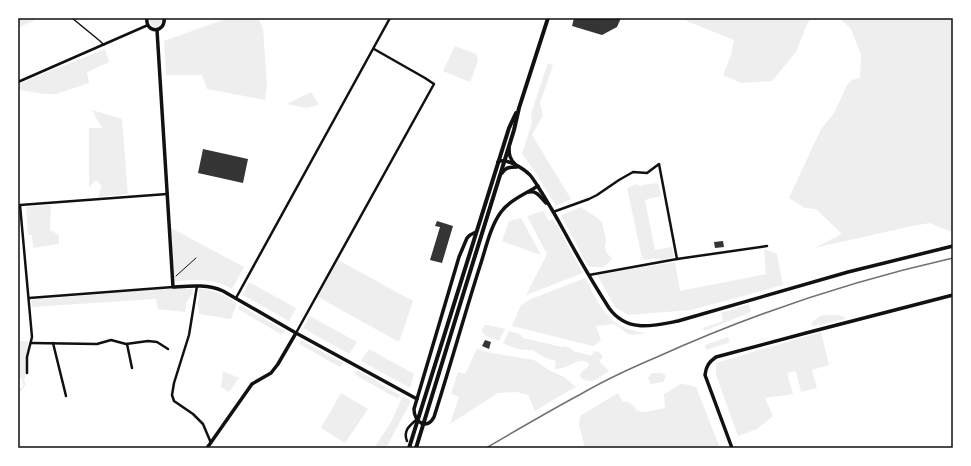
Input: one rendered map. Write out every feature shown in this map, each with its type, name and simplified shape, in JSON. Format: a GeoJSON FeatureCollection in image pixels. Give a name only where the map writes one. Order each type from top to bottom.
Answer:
{"type":"FeatureCollection","features":[{"type":"Feature","properties":{"kind":"main road"},"geometry":{"type":"LineString","coordinates":[[416,448],[509,147],[519,108],[548,18]]}},
{"type":"Feature","properties":{"kind":"main road"},"geometry":{"type":"LineString","coordinates":[[409,448],[508,128],[519,108]]}},
{"type":"Feature","properties":{"kind":"street"},"geometry":{"type":"LineString","coordinates":[[147,18],[148,25],[152,29],[157,30],[164,25],[166,19]]}},
{"type":"Feature","properties":{"kind":"street"},"geometry":{"type":"LineString","coordinates":[[236,298],[390,18]]}},
{"type":"Feature","properties":{"kind":"street"},"geometry":{"type":"LineString","coordinates":[[18,82],[148,25]]}},
{"type":"Feature","properties":{"kind":"street"},"geometry":{"type":"LineString","coordinates":[[157,30],[173,287]]}},
{"type":"Feature","properties":{"kind":"street"},"geometry":{"type":"LineString","coordinates":[[207,448],[252,384],[271,372],[278,364],[434,84],[374,49]]}},
{"type":"Feature","properties":{"kind":"street"},"geometry":{"type":"LineString","coordinates":[[509,147],[511,160],[516,165]]}},
{"type":"Feature","properties":{"kind":"street"},"geometry":{"type":"LineString","coordinates":[[498,162],[504,161],[516,165],[531,176],[554,212],[588,275],[613,313],[620,319],[637,326],[658,325],[678,321],[848,272],[953,246]]}},
{"type":"Feature","properties":{"kind":"street"},"geometry":{"type":"LineString","coordinates":[[554,212],[597,195],[633,172],[647,173],[659,164],[677,259]]}},
{"type":"Feature","properties":{"kind":"street"},"geometry":{"type":"LineString","coordinates":[[500,175],[507,167],[520,167]]}},
{"type":"Feature","properties":{"kind":"street"},"geometry":{"type":"LineString","coordinates":[[529,191],[532,181],[531,176]]}},
{"type":"Feature","properties":{"kind":"street"},"geometry":{"type":"LineString","coordinates":[[476,232],[470,234],[467,238],[459,257],[416,399],[414,413],[416,420],[421,423],[429,424],[434,417],[472,290],[498,216],[506,206],[515,199],[538,186]]}},
{"type":"Feature","properties":{"kind":"street"},"geometry":{"type":"LineString","coordinates":[[529,191],[535,192],[554,212]]}},
{"type":"Feature","properties":{"kind":"street"},"geometry":{"type":"LineString","coordinates":[[27,373],[27,357],[32,337],[20,205],[167,194]]}},
{"type":"Feature","properties":{"kind":"street"},"geometry":{"type":"LineString","coordinates":[[588,275],[677,259],[767,246]]}},
{"type":"Feature","properties":{"kind":"street"},"geometry":{"type":"LineString","coordinates":[[197,286],[189,335],[174,383],[172,395],[174,401],[193,414],[203,424],[211,443]]}},
{"type":"Feature","properties":{"kind":"street"},"geometry":{"type":"LineString","coordinates":[[29,298],[173,287],[215,287],[416,399]]}},
{"type":"Feature","properties":{"kind":"street"},"geometry":{"type":"LineString","coordinates":[[732,448],[706,377],[705,370],[707,364],[711,360],[806,333],[953,295]]}},
{"type":"Feature","properties":{"kind":"street"},"geometry":{"type":"LineString","coordinates":[[31,343],[97,344],[111,340],[127,344],[152,341],[168,348]]}},
{"type":"Feature","properties":{"kind":"street"},"geometry":{"type":"LineString","coordinates":[[53,343],[66,396]]}},
{"type":"Feature","properties":{"kind":"street"},"geometry":{"type":"LineString","coordinates":[[127,344],[132,368]]}},
{"type":"Feature","properties":{"kind":"street"},"geometry":{"type":"LineString","coordinates":[[407,441],[405,436],[406,432],[416,420]]}},
{"type":"Feature","properties":{"kind":"lane"},"geometry":{"type":"LineString","coordinates":[[72,18],[104,45]]}},
{"type":"Feature","properties":{"kind":"path"},"geometry":{"type":"LineString","coordinates":[[176,276],[196,258]]}},
{"type":"Feature","properties":{"kind":"shaded area"},"geometry":{"type":"Polygon","coordinates":[[[18,18],[34,18],[35,20],[18,28],[18,18]]]}},
{"type":"Feature","properties":{"kind":"shaded area"},"geometry":{"type":"Polygon","coordinates":[[[150,18],[162,18],[161,24],[157,27],[153,26],[150,18]]]}},
{"type":"Feature","properties":{"kind":"shaded area"},"geometry":{"type":"Polygon","coordinates":[[[228,18],[258,18],[263,28],[267,86],[265,100],[207,89],[202,75],[166,75],[164,41],[228,18]]]}},
{"type":"Feature","properties":{"kind":"shaded area"},"geometry":{"type":"Polygon","coordinates":[[[684,18],[814,18],[808,22],[796,52],[772,81],[741,83],[723,75],[731,55],[734,40],[684,20],[684,18]]]}},
{"type":"Feature","properties":{"kind":"shaded area"},"geometry":{"type":"Polygon","coordinates":[[[839,18],[953,18],[953,231],[930,223],[814,248],[842,234],[816,209],[805,208],[789,198],[821,129],[834,113],[847,85],[852,80],[860,78],[861,55],[851,29],[839,18]]]}},
{"type":"Feature","properties":{"kind":"shaded area"},"geometry":{"type":"Polygon","coordinates":[[[455,46],[476,54],[478,61],[470,82],[443,71],[455,46]]]}},
{"type":"Feature","properties":{"kind":"shaded area"},"geometry":{"type":"Polygon","coordinates":[[[105,49],[109,62],[87,72],[89,83],[56,94],[18,91],[18,84],[105,49]]]}},
{"type":"Feature","properties":{"kind":"shaded area"},"geometry":{"type":"Polygon","coordinates":[[[548,63],[553,65],[540,103],[543,115],[532,135],[571,199],[556,206],[522,154],[532,122],[531,114],[548,63]]]}},
{"type":"Feature","properties":{"kind":"shaded area"},"geometry":{"type":"Polygon","coordinates":[[[311,92],[319,105],[307,108],[287,104],[311,92]]]}},
{"type":"Feature","properties":{"kind":"shaded area"},"geometry":{"type":"Polygon","coordinates":[[[92,110],[122,119],[128,194],[98,197],[102,186],[96,180],[89,187],[89,128],[102,128],[92,110]]]}},
{"type":"Feature","properties":{"kind":"shaded area"},"geometry":{"type":"Polygon","coordinates":[[[658,183],[661,196],[645,200],[655,250],[672,247],[674,257],[661,260],[655,258],[645,260],[642,258],[627,188],[637,184],[641,187],[642,185],[658,183]]]}},
{"type":"Feature","properties":{"kind":"shaded area"},"geometry":{"type":"Polygon","coordinates":[[[51,205],[50,230],[59,235],[59,244],[33,248],[32,235],[28,235],[26,207],[51,205]]]}},
{"type":"Feature","properties":{"kind":"shaded area"},"geometry":{"type":"Polygon","coordinates":[[[581,207],[602,222],[606,240],[606,252],[612,259],[604,267],[588,266],[561,215],[581,207]]]}},
{"type":"Feature","properties":{"kind":"shaded area"},"geometry":{"type":"Polygon","coordinates":[[[543,211],[549,221],[553,219],[583,273],[526,295],[547,254],[527,216],[543,211]]]}},
{"type":"Feature","properties":{"kind":"shaded area"},"geometry":{"type":"Polygon","coordinates":[[[521,218],[541,255],[502,241],[509,221],[521,218]]]}},
{"type":"Feature","properties":{"kind":"shaded area"},"geometry":{"type":"Polygon","coordinates":[[[171,228],[244,267],[232,289],[225,285],[204,280],[174,281],[171,228]]]}},
{"type":"Feature","properties":{"kind":"shaded area"},"geometry":{"type":"Polygon","coordinates":[[[764,249],[777,254],[783,285],[691,310],[628,315],[615,307],[597,275],[675,262],[680,291],[766,274],[764,249]]]}},
{"type":"Feature","properties":{"kind":"shaded area"},"geometry":{"type":"Polygon","coordinates":[[[338,260],[413,301],[399,342],[318,297],[338,260]]]}},
{"type":"Feature","properties":{"kind":"shaded area"},"geometry":{"type":"Polygon","coordinates":[[[585,278],[600,305],[609,317],[624,327],[645,333],[633,335],[628,334],[614,324],[596,326],[601,340],[593,346],[512,326],[521,305],[531,299],[585,278]]]}},
{"type":"Feature","properties":{"kind":"shaded area"},"geometry":{"type":"Polygon","coordinates":[[[249,282],[296,308],[289,321],[243,295],[249,282]]]}},
{"type":"Feature","properties":{"kind":"shaded area"},"geometry":{"type":"Polygon","coordinates":[[[173,288],[193,289],[192,294],[187,301],[185,312],[158,309],[156,299],[32,307],[31,300],[173,288]]]}},
{"type":"Feature","properties":{"kind":"shaded area"},"geometry":{"type":"Polygon","coordinates":[[[199,289],[224,295],[237,303],[231,319],[199,314],[199,289]]]}},
{"type":"Feature","properties":{"kind":"shaded area"},"geometry":{"type":"Polygon","coordinates":[[[749,304],[751,312],[704,331],[703,328],[723,321],[721,313],[749,304]]]}},
{"type":"Feature","properties":{"kind":"shaded area"},"geometry":{"type":"Polygon","coordinates":[[[240,305],[285,331],[282,335],[238,309],[240,305]]]}},
{"type":"Feature","properties":{"kind":"shaded area"},"geometry":{"type":"Polygon","coordinates":[[[823,315],[838,315],[844,317],[845,319],[815,326],[811,325],[816,319],[823,315]]]}},
{"type":"Feature","properties":{"kind":"shaded area"},"geometry":{"type":"Polygon","coordinates":[[[310,316],[357,342],[349,354],[303,328],[310,316]]]}},
{"type":"Feature","properties":{"kind":"shaded area"},"geometry":{"type":"Polygon","coordinates":[[[484,325],[505,329],[499,341],[488,337],[482,331],[484,325]]]}},
{"type":"Feature","properties":{"kind":"shaded area"},"geometry":{"type":"Polygon","coordinates":[[[509,331],[520,334],[523,338],[562,347],[564,346],[572,349],[573,351],[592,356],[594,351],[599,352],[603,357],[599,361],[609,371],[598,378],[588,381],[580,376],[582,371],[588,367],[589,364],[586,362],[580,361],[555,369],[556,361],[544,357],[533,350],[518,349],[503,343],[509,331]]]}},
{"type":"Feature","properties":{"kind":"shaded area"},"geometry":{"type":"Polygon","coordinates":[[[821,332],[829,365],[812,370],[817,388],[801,392],[796,371],[787,373],[793,394],[765,398],[773,416],[757,429],[738,436],[716,375],[716,363],[821,332]]]}},
{"type":"Feature","properties":{"kind":"shaded area"},"geometry":{"type":"Polygon","coordinates":[[[728,337],[730,342],[706,350],[705,345],[728,337]]]}},
{"type":"Feature","properties":{"kind":"shaded area"},"geometry":{"type":"Polygon","coordinates":[[[301,340],[343,363],[340,367],[299,344],[301,340]]]}},
{"type":"Feature","properties":{"kind":"shaded area"},"geometry":{"type":"Polygon","coordinates":[[[18,341],[28,341],[28,351],[24,382],[26,384],[18,396],[18,388],[22,388],[23,386],[22,379],[18,376],[18,341]]]}},
{"type":"Feature","properties":{"kind":"shaded area"},"geometry":{"type":"Polygon","coordinates":[[[369,349],[414,374],[410,388],[361,361],[369,349]]]}},
{"type":"Feature","properties":{"kind":"shaded area"},"geometry":{"type":"Polygon","coordinates":[[[477,349],[534,360],[549,370],[564,377],[576,387],[535,411],[528,395],[517,392],[498,393],[450,424],[459,397],[451,394],[458,372],[465,374],[477,349]]]}},
{"type":"Feature","properties":{"kind":"shaded area"},"geometry":{"type":"Polygon","coordinates":[[[357,370],[400,395],[398,399],[354,374],[357,370]]]}},
{"type":"Feature","properties":{"kind":"shaded area"},"geometry":{"type":"Polygon","coordinates":[[[223,371],[239,378],[229,392],[221,387],[223,371]]]}},
{"type":"Feature","properties":{"kind":"shaded area"},"geometry":{"type":"Polygon","coordinates":[[[652,373],[662,373],[666,376],[663,382],[651,384],[648,378],[652,373]]]}},
{"type":"Feature","properties":{"kind":"shaded area"},"geometry":{"type":"Polygon","coordinates":[[[681,384],[696,387],[720,448],[585,448],[579,425],[580,416],[618,393],[623,402],[630,403],[637,411],[645,412],[665,408],[664,394],[681,384]]]}},
{"type":"Feature","properties":{"kind":"shaded area"},"geometry":{"type":"Polygon","coordinates":[[[341,393],[368,409],[345,443],[321,428],[341,393]]]}},
{"type":"Feature","properties":{"kind":"shaded area"},"geometry":{"type":"Polygon","coordinates":[[[403,396],[411,401],[386,448],[374,448],[391,422],[403,396]]]}},
{"type":"Feature","properties":{"kind":"building"},"geometry":{"type":"Polygon","coordinates":[[[574,18],[621,18],[617,27],[602,35],[572,26],[574,18]]]}},
{"type":"Feature","properties":{"kind":"building"},"geometry":{"type":"Polygon","coordinates":[[[203,149],[248,159],[243,183],[198,173],[203,149]]]}},
{"type":"Feature","properties":{"kind":"building"},"geometry":{"type":"Polygon","coordinates":[[[437,221],[453,226],[442,263],[430,260],[440,227],[435,226],[437,221]]]}},
{"type":"Feature","properties":{"kind":"building"},"geometry":{"type":"Polygon","coordinates":[[[723,241],[724,247],[715,248],[714,242],[723,241]]]}},
{"type":"Feature","properties":{"kind":"building"},"geometry":{"type":"Polygon","coordinates":[[[485,340],[491,342],[489,349],[482,346],[485,340]]]}},
{"type":"Feature","properties":{"kind":"railway"},"geometry":{"type":"LineString","coordinates":[[486,448],[609,379],[693,341],[802,300],[877,277],[953,258]]}}]}
